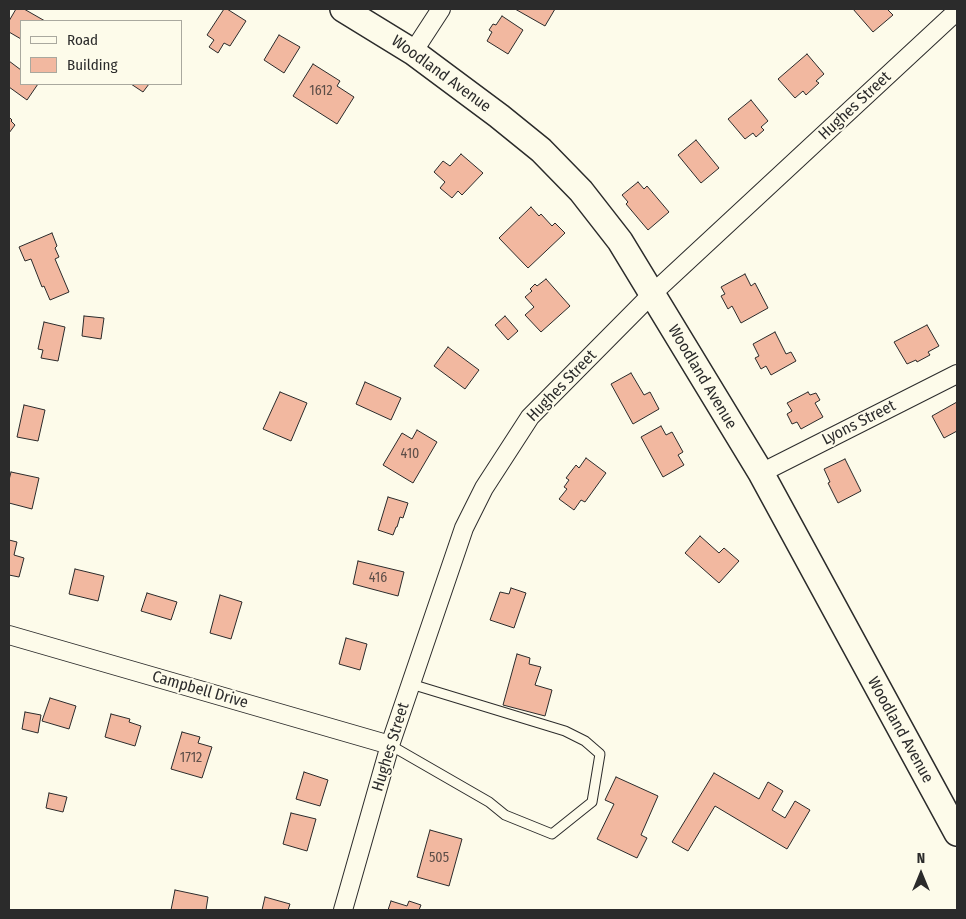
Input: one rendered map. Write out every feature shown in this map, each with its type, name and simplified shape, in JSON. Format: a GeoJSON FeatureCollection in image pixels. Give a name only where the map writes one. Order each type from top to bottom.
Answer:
{"type":"FeatureCollection","features":[{"type":"Feature","properties":{"kind":"street","name":"Woodland Avenue"},"geometry":{"type":"LineString","coordinates":[[343,9],[413,52],[541,150],[581,191],[620,241],[761,473],[957,834]]}},
{"type":"Feature","properties":{"kind":"street"},"geometry":{"type":"LineString","coordinates":[[413,52],[441,9]]}},
{"type":"Feature","properties":{"kind":"street","name":"Hughes Street"},"geometry":{"type":"LineString","coordinates":[[343,910],[390,746],[464,528],[484,488],[530,417],[652,294],[957,11]]}},
{"type":"Feature","properties":{"kind":"street","name":"Lyons Street"},"geometry":{"type":"LineString","coordinates":[[761,473],[957,374]]}},
{"type":"Feature","properties":{"kind":"street","name":"Campbell Drive"},"geometry":{"type":"LineString","coordinates":[[9,635],[390,746]]}},
{"type":"Feature","properties":{"kind":"lane"},"geometry":{"type":"LineString","coordinates":[[390,746],[489,802],[505,815],[552,834],[592,802],[600,754],[585,741],[565,731],[411,684]]}},
{"type":"Feature","properties":{"kind":"building"},"geometry":{"type":"Polygon","coordinates":[[[16,9],[24,9],[43,20],[20,20],[20,38],[9,32],[9,21],[16,9]]]}},
{"type":"Feature","properties":{"kind":"building"},"geometry":{"type":"Polygon","coordinates":[[[224,9],[246,21],[230,46],[224,43],[218,53],[209,47],[214,40],[207,35],[224,9]]]}},
{"type":"Feature","properties":{"kind":"building"},"geometry":{"type":"Polygon","coordinates":[[[515,9],[555,9],[545,26],[515,9]]]}},
{"type":"Feature","properties":{"kind":"building"},"geometry":{"type":"Polygon","coordinates":[[[853,9],[887,9],[893,15],[873,32],[853,9]]]}},
{"type":"Feature","properties":{"kind":"building"},"geometry":{"type":"Polygon","coordinates":[[[502,16],[523,30],[508,54],[487,41],[492,32],[489,30],[493,24],[496,25],[502,16]]]}},
{"type":"Feature","properties":{"kind":"building"},"geometry":{"type":"Polygon","coordinates":[[[279,35],[300,47],[284,73],[264,60],[279,35]]]}},
{"type":"Feature","properties":{"kind":"building"},"geometry":{"type":"Polygon","coordinates":[[[807,54],[824,74],[816,81],[819,83],[806,95],[803,91],[795,98],[778,79],[807,54]]]}},
{"type":"Feature","properties":{"kind":"building"},"geometry":{"type":"Polygon","coordinates":[[[9,61],[20,69],[20,85],[37,85],[27,100],[9,87],[9,61]]]}},
{"type":"Feature","properties":{"kind":"building"},"geometry":{"type":"Polygon","coordinates":[[[313,64],[340,81],[337,86],[354,97],[337,124],[293,96],[313,64]]]}},
{"type":"Feature","properties":{"kind":"building"},"geometry":{"type":"Polygon","coordinates":[[[132,85],[148,85],[143,92],[132,85]]]}},
{"type":"Feature","properties":{"kind":"building"},"geometry":{"type":"Polygon","coordinates":[[[751,100],[768,121],[761,127],[764,130],[756,137],[753,133],[745,139],[728,119],[751,100]]]}},
{"type":"Feature","properties":{"kind":"building"},"geometry":{"type":"Polygon","coordinates":[[[9,117],[15,125],[9,133],[9,117]]]}},
{"type":"Feature","properties":{"kind":"building"},"geometry":{"type":"Polygon","coordinates":[[[696,140],[719,168],[701,183],[678,155],[696,140]]]}},
{"type":"Feature","properties":{"kind":"building"},"geometry":{"type":"Polygon","coordinates":[[[461,154],[483,173],[462,195],[458,191],[452,198],[440,188],[445,182],[434,172],[443,161],[450,166],[461,154]]]}},
{"type":"Feature","properties":{"kind":"building"},"geometry":{"type":"Polygon","coordinates":[[[638,182],[644,189],[647,186],[669,212],[648,230],[626,204],[628,202],[622,195],[638,182]]]}},
{"type":"Feature","properties":{"kind":"building"},"geometry":{"type":"Polygon","coordinates":[[[531,207],[539,216],[541,214],[552,226],[555,223],[565,233],[528,268],[499,238],[531,207]]]}},
{"type":"Feature","properties":{"kind":"building"},"geometry":{"type":"Polygon","coordinates":[[[52,233],[59,257],[55,259],[69,292],[50,300],[44,286],[42,287],[31,259],[25,261],[19,247],[52,233]]]}},
{"type":"Feature","properties":{"kind":"building"},"geometry":{"type":"Polygon","coordinates":[[[745,274],[751,286],[755,283],[768,308],[741,323],[732,306],[728,309],[721,296],[725,294],[721,287],[745,274]]]}},
{"type":"Feature","properties":{"kind":"building"},"geometry":{"type":"Polygon","coordinates":[[[546,279],[570,306],[541,332],[525,315],[534,307],[525,297],[532,291],[530,289],[535,284],[537,286],[546,279]]]}},
{"type":"Feature","properties":{"kind":"building"},"geometry":{"type":"Polygon","coordinates":[[[84,316],[104,318],[101,339],[82,336],[84,316]]]}},
{"type":"Feature","properties":{"kind":"building"},"geometry":{"type":"Polygon","coordinates":[[[505,316],[518,331],[508,340],[495,325],[505,316]]]}},
{"type":"Feature","properties":{"kind":"building"},"geometry":{"type":"Polygon","coordinates":[[[44,322],[65,327],[58,361],[41,358],[43,350],[38,349],[44,322]]]}},
{"type":"Feature","properties":{"kind":"building"},"geometry":{"type":"Polygon","coordinates":[[[927,325],[939,346],[928,352],[930,355],[917,362],[916,360],[907,364],[894,342],[927,325]]]}},
{"type":"Feature","properties":{"kind":"building"},"geometry":{"type":"Polygon","coordinates":[[[775,332],[786,354],[791,352],[796,361],[771,375],[766,366],[761,369],[755,358],[759,356],[753,344],[775,332]]]}},
{"type":"Feature","properties":{"kind":"building"},"geometry":{"type":"Polygon","coordinates":[[[448,347],[479,370],[465,389],[434,366],[448,347]]]}},
{"type":"Feature","properties":{"kind":"building"},"geometry":{"type":"Polygon","coordinates":[[[631,373],[644,395],[650,392],[659,409],[633,424],[611,384],[631,373]]]}},
{"type":"Feature","properties":{"kind":"building"},"geometry":{"type":"Polygon","coordinates":[[[365,382],[401,398],[391,420],[356,404],[365,382]]]}},
{"type":"Feature","properties":{"kind":"building"},"geometry":{"type":"Polygon","coordinates":[[[280,392],[307,403],[291,441],[263,429],[280,392]]]}},
{"type":"Feature","properties":{"kind":"building"},"geometry":{"type":"Polygon","coordinates":[[[808,392],[810,395],[816,393],[820,400],[815,403],[823,417],[801,429],[797,422],[792,424],[787,414],[792,411],[787,403],[808,392]]]}},
{"type":"Feature","properties":{"kind":"building"},"geometry":{"type":"Polygon","coordinates":[[[957,402],[957,431],[944,438],[932,416],[957,402]]]}},
{"type":"Feature","properties":{"kind":"building"},"geometry":{"type":"Polygon","coordinates":[[[24,405],[45,410],[38,441],[17,437],[24,405]]]}},
{"type":"Feature","properties":{"kind":"building"},"geometry":{"type":"Polygon","coordinates":[[[661,426],[666,435],[672,432],[683,452],[678,455],[684,465],[663,477],[641,437],[661,426]]]}},
{"type":"Feature","properties":{"kind":"building"},"geometry":{"type":"Polygon","coordinates":[[[417,430],[437,442],[413,483],[383,465],[402,433],[412,439],[417,430]]]}},
{"type":"Feature","properties":{"kind":"building"},"geometry":{"type":"Polygon","coordinates":[[[586,458],[606,473],[585,502],[581,500],[574,510],[559,499],[567,489],[564,487],[569,480],[566,478],[576,465],[579,468],[586,458]]]}},
{"type":"Feature","properties":{"kind":"building"},"geometry":{"type":"Polygon","coordinates":[[[845,459],[861,491],[838,503],[828,483],[830,482],[824,469],[845,459]]]}},
{"type":"Feature","properties":{"kind":"building"},"geometry":{"type":"Polygon","coordinates":[[[11,472],[39,478],[32,509],[9,503],[11,472]]]}},
{"type":"Feature","properties":{"kind":"building"},"geometry":{"type":"Polygon","coordinates":[[[388,497],[408,503],[403,518],[400,517],[393,535],[378,530],[388,497]]]}},
{"type":"Feature","properties":{"kind":"building"},"geometry":{"type":"Polygon","coordinates":[[[700,536],[719,553],[724,548],[739,561],[719,583],[685,553],[700,536]]]}},
{"type":"Feature","properties":{"kind":"building"},"geometry":{"type":"Polygon","coordinates":[[[9,540],[17,542],[14,555],[24,558],[19,577],[9,575],[9,540]]]}},
{"type":"Feature","properties":{"kind":"building"},"geometry":{"type":"Polygon","coordinates":[[[358,561],[404,572],[398,596],[353,584],[358,561]]]}},
{"type":"Feature","properties":{"kind":"building"},"geometry":{"type":"Polygon","coordinates":[[[75,569],[104,576],[98,601],[69,594],[75,569]]]}},
{"type":"Feature","properties":{"kind":"building"},"geometry":{"type":"Polygon","coordinates":[[[511,588],[526,593],[514,628],[490,620],[500,592],[509,594],[511,588]]]}},
{"type":"Feature","properties":{"kind":"building"},"geometry":{"type":"Polygon","coordinates":[[[147,593],[177,602],[171,620],[141,611],[147,593]]]}},
{"type":"Feature","properties":{"kind":"building"},"geometry":{"type":"Polygon","coordinates":[[[220,595],[242,602],[231,639],[210,633],[220,595]]]}},
{"type":"Feature","properties":{"kind":"building"},"geometry":{"type":"Polygon","coordinates":[[[346,638],[367,644],[360,670],[339,664],[346,638]]]}},
{"type":"Feature","properties":{"kind":"building"},"geometry":{"type":"Polygon","coordinates":[[[517,654],[530,658],[529,664],[541,667],[535,685],[552,690],[545,716],[503,705],[517,654]]]}},
{"type":"Feature","properties":{"kind":"building"},"geometry":{"type":"Polygon","coordinates":[[[50,698],[76,706],[69,729],[42,721],[50,698]]]}},
{"type":"Feature","properties":{"kind":"building"},"geometry":{"type":"Polygon","coordinates":[[[25,712],[41,715],[38,733],[22,729],[25,712]]]}},
{"type":"Feature","properties":{"kind":"building"},"geometry":{"type":"Polygon","coordinates":[[[111,714],[130,719],[129,722],[141,726],[135,746],[105,737],[111,714]]]}},
{"type":"Feature","properties":{"kind":"building"},"geometry":{"type":"Polygon","coordinates":[[[182,732],[200,737],[198,743],[212,747],[202,778],[171,769],[182,732]]]}},
{"type":"Feature","properties":{"kind":"building"},"geometry":{"type":"Polygon","coordinates":[[[304,772],[328,780],[320,806],[296,799],[304,772]]]}},
{"type":"Feature","properties":{"kind":"building"},"geometry":{"type":"Polygon","coordinates":[[[714,773],[759,799],[768,782],[783,791],[772,810],[785,818],[795,801],[810,810],[787,849],[715,806],[688,851],[672,842],[714,773]]]}},
{"type":"Feature","properties":{"kind":"building"},"geometry":{"type":"Polygon","coordinates":[[[616,777],[658,796],[641,835],[647,838],[637,858],[597,839],[614,804],[605,800],[616,777]]]}},
{"type":"Feature","properties":{"kind":"building"},"geometry":{"type":"Polygon","coordinates":[[[49,793],[67,797],[63,812],[46,808],[49,793]]]}},
{"type":"Feature","properties":{"kind":"building"},"geometry":{"type":"Polygon","coordinates":[[[291,813],[316,819],[307,851],[283,844],[291,813]]]}},
{"type":"Feature","properties":{"kind":"building"},"geometry":{"type":"Polygon","coordinates":[[[430,830],[462,839],[449,886],[417,877],[430,830]]]}},
{"type":"Feature","properties":{"kind":"building"},"geometry":{"type":"Polygon","coordinates":[[[175,890],[208,897],[206,910],[171,910],[175,890]]]}},
{"type":"Feature","properties":{"kind":"building"},"geometry":{"type":"Polygon","coordinates":[[[265,897],[290,904],[288,910],[262,910],[265,897]]]}},
{"type":"Feature","properties":{"kind":"building"},"geometry":{"type":"Polygon","coordinates":[[[391,901],[407,906],[409,901],[421,905],[419,910],[388,910],[391,901]]]}}]}
